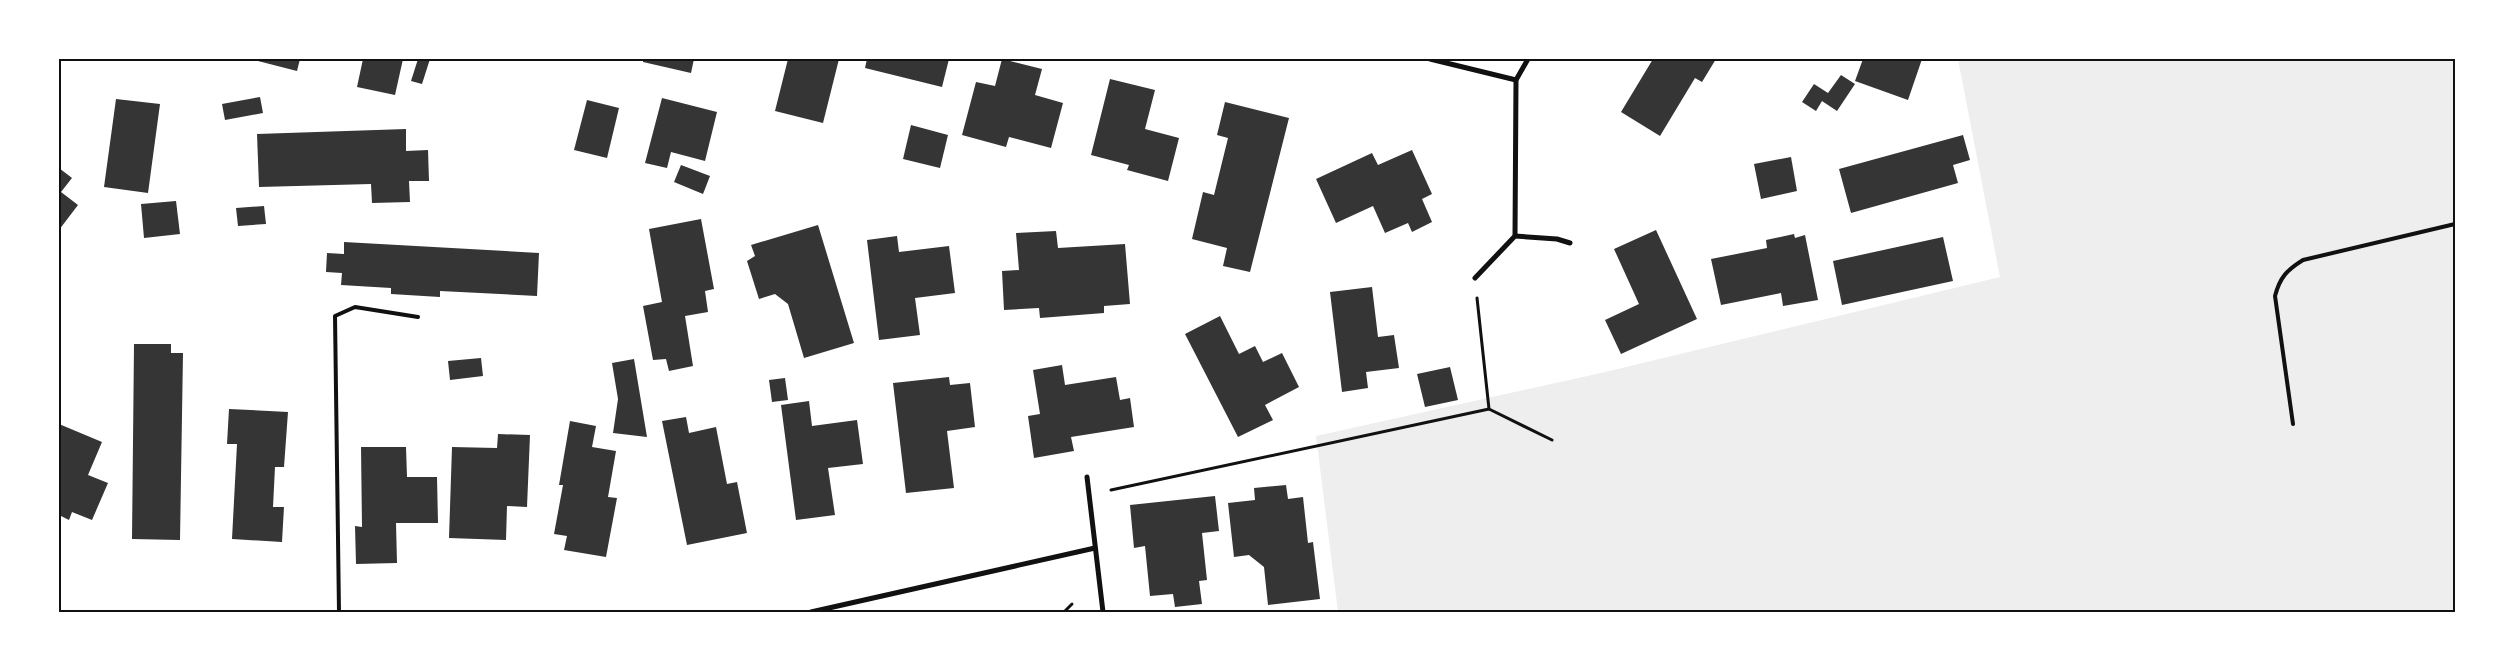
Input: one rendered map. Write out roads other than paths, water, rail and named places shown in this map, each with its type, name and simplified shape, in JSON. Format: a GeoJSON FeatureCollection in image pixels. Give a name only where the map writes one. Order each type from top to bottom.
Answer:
{"type":"FeatureCollection","features":[{"type":"Feature","properties":{"kind":"street"},"geometry":{"type":"LineString","coordinates":[[1430,59],[1516,80]]}},
{"type":"Feature","properties":{"kind":"street"},"geometry":{"type":"LineString","coordinates":[[1475,278],[1515,236],[1516,80],[1528,59]]}},
{"type":"Feature","properties":{"kind":"street"},"geometry":{"type":"LineString","coordinates":[[1515,236],[1557,239],[1570,243]]}},
{"type":"Feature","properties":{"kind":"street"},"geometry":{"type":"LineString","coordinates":[[1086,477],[1103,612]]}},
{"type":"Feature","properties":{"kind":"street"},"geometry":{"type":"LineString","coordinates":[[811,612],[1095,548]]}},
{"type":"Feature","properties":{"kind":"lane"},"geometry":{"type":"LineString","coordinates":[[2293,424],[2275,296],[2278,283],[2285,272],[2303,260],[2455,224]]}},
{"type":"Feature","properties":{"kind":"lane"},"geometry":{"type":"LineString","coordinates":[[339,612],[335,316],[354,307],[418,317]]}}]}
